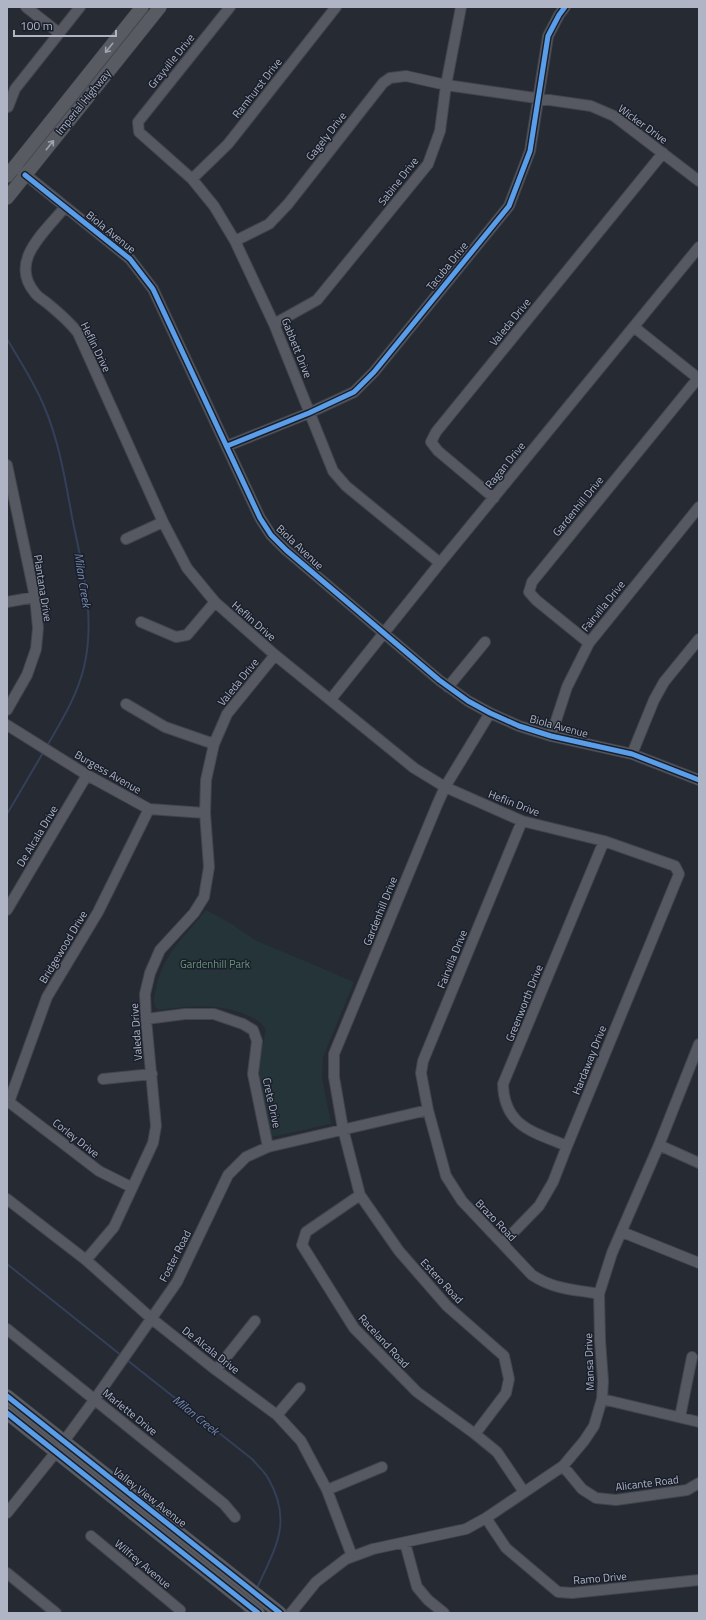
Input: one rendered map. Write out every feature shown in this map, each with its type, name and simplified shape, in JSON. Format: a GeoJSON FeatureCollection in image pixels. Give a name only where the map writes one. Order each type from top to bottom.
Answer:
{"type":"FeatureCollection","features":[{"type":"Feature","properties":{"kind":"main road","name":"Imperial Highway"},"geometry":{"type":"LineString","coordinates":[[11,171],[142,7]]}},
{"type":"Feature","properties":{"kind":"main road","name":"Imperial Highway"},"geometry":{"type":"LineString","coordinates":[[7,198],[160,7]]}},
{"type":"Feature","properties":{"kind":"main road","name":"Valley View Avenue"},"geometry":{"type":"LineString","coordinates":[[7,1396],[60,1447],[252,1608]]}},
{"type":"Feature","properties":{"kind":"main road","name":"Valley View Avenue"},"geometry":{"type":"LineString","coordinates":[[7,1413],[60,1447],[280,1613]]}},
{"type":"Feature","properties":{"kind":"street"},"geometry":{"type":"LineString","coordinates":[[26,7],[59,34]]}},
{"type":"Feature","properties":{"kind":"street"},"geometry":{"type":"LineString","coordinates":[[8,107],[15,89],[80,7]]}},
{"type":"Feature","properties":{"kind":"street","name":"Grayville Drive"},"geometry":{"type":"LineString","coordinates":[[139,132],[138,122],[230,7]]}},
{"type":"Feature","properties":{"kind":"street","name":"Ramhurst Drive"},"geometry":{"type":"LineString","coordinates":[[192,179],[228,144],[336,7]]}},
{"type":"Feature","properties":{"kind":"street","name":"Sabine Drive"},"geometry":{"type":"LineString","coordinates":[[274,324],[317,300],[428,164],[440,131],[446,85],[461,7]]}},
{"type":"Feature","properties":{"kind":"street","name":"Tacuba Drive"},"geometry":{"type":"LineString","coordinates":[[227,446],[309,413],[354,392],[374,372],[509,206],[530,151],[548,36],[565,7]]}},
{"type":"Feature","properties":{"kind":"street","name":"Gagely Drive"},"geometry":{"type":"LineString","coordinates":[[235,241],[269,224],[288,204],[383,83],[390,78],[406,76],[446,85]]}},
{"type":"Feature","properties":{"kind":"street","name":"Wicker Drive"},"geometry":{"type":"LineString","coordinates":[[446,85],[591,106],[614,116],[699,181]]}},
{"type":"Feature","properties":{"kind":"street","name":"Gabbett Drive"},"geometry":{"type":"LineString","coordinates":[[139,132],[192,179],[214,206],[235,241],[274,324],[333,471],[346,486],[440,562]]}},
{"type":"Feature","properties":{"kind":"street","name":"Valeda Drive"},"geometry":{"type":"LineString","coordinates":[[494,498],[438,451],[431,442],[436,432],[663,153]]}},
{"type":"Feature","properties":{"kind":"street","name":"Biola Avenue"},"geometry":{"type":"LineString","coordinates":[[11,171],[25,175],[130,259],[153,289],[260,518],[271,534],[286,550],[448,687],[490,713],[519,726],[551,736],[632,754],[699,780]]}},
{"type":"Feature","properties":{"kind":"street","name":"Heflin Drive"},"geometry":{"type":"LineString","coordinates":[[65,207],[30,250],[24,267],[27,280],[35,294],[70,322],[78,333],[163,522],[187,568],[215,602],[276,655],[414,768],[445,787],[522,821],[604,841],[675,866],[679,874]]}},
{"type":"Feature","properties":{"kind":"street","name":"Ragan Drive"},"geometry":{"type":"LineString","coordinates":[[330,699],[440,562],[699,247]]}},
{"type":"Feature","properties":{"kind":"street"},"geometry":{"type":"LineString","coordinates":[[634,327],[699,378]]}},
{"type":"Feature","properties":{"kind":"street","name":"Gardenhill Drive"},"geometry":{"type":"LineString","coordinates":[[588,643],[536,600],[529,592],[532,582],[699,378]]}},
{"type":"Feature","properties":{"kind":"street","name":"Plantana Drive"},"geometry":{"type":"LineString","coordinates":[[7,465],[12,512],[35,597],[38,628],[36,649],[28,675],[7,710]]}},
{"type":"Feature","properties":{"kind":"street","name":"Fairvilla Drive"},"geometry":{"type":"LineString","coordinates":[[551,736],[567,687],[588,643],[699,507]]}},
{"type":"Feature","properties":{"kind":"street"},"geometry":{"type":"LineString","coordinates":[[126,539],[163,522]]}},
{"type":"Feature","properties":{"kind":"street"},"geometry":{"type":"LineString","coordinates":[[7,602],[35,597]]}},
{"type":"Feature","properties":{"kind":"street"},"geometry":{"type":"LineString","coordinates":[[141,622],[176,637],[187,635],[215,602]]}},
{"type":"Feature","properties":{"kind":"street"},"geometry":{"type":"LineString","coordinates":[[632,754],[654,700],[664,682],[699,639]]}},
{"type":"Feature","properties":{"kind":"street"},"geometry":{"type":"LineString","coordinates":[[448,687],[485,642]]}},
{"type":"Feature","properties":{"kind":"street","name":"Valeda Drive"},"geometry":{"type":"LineString","coordinates":[[86,1260],[114,1227],[131,1187],[153,1143],[156,1126],[145,994],[150,973],[160,950],[194,913],[204,897],[209,867],[205,813],[206,780],[214,744],[227,714],[276,655]]}},
{"type":"Feature","properties":{"kind":"street"},"geometry":{"type":"LineString","coordinates":[[126,704],[165,728],[214,744]]}},
{"type":"Feature","properties":{"kind":"street","name":"Gardenhill Drive"},"geometry":{"type":"LineString","coordinates":[[343,1129],[334,1077],[334,1054],[418,847],[445,787],[490,713]]}},
{"type":"Feature","properties":{"kind":"street","name":"Burgess Avenue"},"geometry":{"type":"LineString","coordinates":[[7,725],[87,775],[149,809],[205,813]]}},
{"type":"Feature","properties":{"kind":"street","name":"De Alcala Drive"},"geometry":{"type":"LineString","coordinates":[[7,910],[87,775]]}},
{"type":"Feature","properties":{"kind":"street","name":"Bridgewood Drive"},"geometry":{"type":"LineString","coordinates":[[9,1102],[47,997],[98,912],[149,809]]}},
{"type":"Feature","properties":{"kind":"street","name":"Fairvilla Drive"},"geometry":{"type":"LineString","coordinates":[[428,1110],[421,1073],[423,1060],[522,821]]}},
{"type":"Feature","properties":{"kind":"street","name":"Greenworth Drive"},"geometry":{"type":"LineString","coordinates":[[567,1146],[531,1131],[519,1123],[508,1111],[504,1096],[503,1084],[604,841]]}},
{"type":"Feature","properties":{"kind":"street","name":"Hardaway Drive"},"geometry":{"type":"LineString","coordinates":[[503,1243],[539,1206],[553,1182],[679,874]]}},
{"type":"Feature","properties":{"kind":"street","name":"Crete Drive"},"geometry":{"type":"LineString","coordinates":[[146,1019],[185,1014],[214,1014],[242,1024],[253,1030],[257,1040],[254,1074],[268,1147]]}},
{"type":"Feature","properties":{"kind":"street","name":"Mansa Drive"},"geometry":{"type":"LineString","coordinates":[[296,1611],[326,1574],[352,1556],[373,1549],[466,1529],[486,1518],[563,1466],[584,1441],[594,1426],[602,1399],[603,1381],[599,1294],[612,1253],[659,1144],[699,1044]]}},
{"type":"Feature","properties":{"kind":"street"},"geometry":{"type":"LineString","coordinates":[[103,1079],[152,1074]]}},
{"type":"Feature","properties":{"kind":"street","name":"Corley Drive"},"geometry":{"type":"LineString","coordinates":[[9,1102],[99,1171],[131,1187]]}},
{"type":"Feature","properties":{"kind":"street","name":"Foster Road"},"geometry":{"type":"LineString","coordinates":[[7,1513],[60,1447],[177,1282],[228,1176],[246,1157],[268,1147],[428,1110]]}},
{"type":"Feature","properties":{"kind":"street","name":"Brazo Road"},"geometry":{"type":"LineString","coordinates":[[428,1110],[446,1176],[462,1201],[532,1275],[554,1287],[599,1294]]}},
{"type":"Feature","properties":{"kind":"street","name":"Estero Road"},"geometry":{"type":"LineString","coordinates":[[343,1129],[360,1195],[399,1251],[447,1306],[504,1356],[510,1379],[506,1393],[476,1434]]}},
{"type":"Feature","properties":{"kind":"street"},"geometry":{"type":"LineString","coordinates":[[659,1144],[699,1162]]}},
{"type":"Feature","properties":{"kind":"street","name":"Raceland Road"},"geometry":{"type":"LineString","coordinates":[[360,1195],[306,1232],[302,1245],[354,1328],[417,1392],[476,1434],[497,1452],[524,1492]]}},
{"type":"Feature","properties":{"kind":"street","name":"De Alcala Drive"},"geometry":{"type":"LineString","coordinates":[[7,1199],[86,1260],[152,1319],[216,1370],[278,1415],[301,1441],[327,1490],[352,1556]]}},
{"type":"Feature","properties":{"kind":"street"},"geometry":{"type":"LineString","coordinates":[[622,1232],[699,1264]]}},
{"type":"Feature","properties":{"kind":"street"},"geometry":{"type":"LineString","coordinates":[[216,1370],[255,1321]]}},
{"type":"Feature","properties":{"kind":"street","name":"Marlette Drive"},"geometry":{"type":"LineString","coordinates":[[7,1329],[224,1504],[235,1517]]}},
{"type":"Feature","properties":{"kind":"street"},"geometry":{"type":"LineString","coordinates":[[680,1417],[692,1357]]}},
{"type":"Feature","properties":{"kind":"street"},"geometry":{"type":"LineString","coordinates":[[278,1415],[300,1388]]}},
{"type":"Feature","properties":{"kind":"street"},"geometry":{"type":"LineString","coordinates":[[602,1399],[699,1422]]}},
{"type":"Feature","properties":{"kind":"street","name":"Alicante Road"},"geometry":{"type":"LineString","coordinates":[[563,1466],[582,1489],[596,1498],[616,1500],[687,1490],[699,1483]]}},
{"type":"Feature","properties":{"kind":"street"},"geometry":{"type":"LineString","coordinates":[[327,1490],[382,1467]]}},
{"type":"Feature","properties":{"kind":"street","name":"Ramo Drive"},"geometry":{"type":"LineString","coordinates":[[486,1518],[506,1548],[558,1592],[572,1594],[699,1580]]}},
{"type":"Feature","properties":{"kind":"street","name":"Wilfrey Avenue"},"geometry":{"type":"LineString","coordinates":[[91,1536],[180,1612]]}},
{"type":"Feature","properties":{"kind":"street"},"geometry":{"type":"LineString","coordinates":[[406,1543],[417,1587],[428,1600],[444,1613]]}},
{"type":"Feature","properties":{"kind":"street"},"geometry":{"type":"LineString","coordinates":[[7,1573],[56,1613]]}},
{"type":"Feature","properties":{"kind":"green space","name":"Gardenhill Park"},"geometry":{"type":"Polygon","coordinates":[[[206,910],[230,923],[255,940],[354,982],[323,1057],[322,1078],[331,1124],[271,1137],[259,1086],[260,1057],[266,1030],[256,1019],[242,1013],[221,1008],[200,1006],[159,1010],[155,1007],[155,994],[162,968],[174,948],[206,910]]]}},
{"type":"Feature","properties":{"kind":"waterway","name":"Milan Creek"},"geometry":{"type":"LineString","coordinates":[[7,339],[36,388],[58,446],[80,554],[88,610],[89,629],[81,678],[68,708],[47,746]]}},
{"type":"Feature","properties":{"kind":"waterway","name":"Milan Creek"},"geometry":{"type":"LineString","coordinates":[[7,814],[44,751]]}},
{"type":"Feature","properties":{"kind":"waterway","name":"Milan Creek"},"geometry":{"type":"LineString","coordinates":[[7,1264],[122,1356]]}},
{"type":"Feature","properties":{"kind":"waterway","name":"Milan Creek"},"geometry":{"type":"LineString","coordinates":[[127,1360],[252,1459],[268,1478],[280,1508],[281,1521],[275,1547],[257,1588]]}},
{"type":"Feature","properties":{"kind":"waterway","name":"Milan Creek"},"geometry":{"type":"LineString","coordinates":[[243,1613],[246,1609]]}},
{"type":"Feature","properties":{"kind":"cycle path"},"geometry":{"type":"LineString","coordinates":[[227,446],[309,413],[354,392],[374,372],[509,206],[530,151],[548,36],[565,7]]}},
{"type":"Feature","properties":{"kind":"cycle path"},"geometry":{"type":"LineString","coordinates":[[25,175],[130,259],[153,289],[260,518],[271,535],[286,550],[439,680],[468,701],[519,726],[551,736],[632,754],[699,780]]}},
{"type":"Feature","properties":{"kind":"cycle path"},"geometry":{"type":"LineString","coordinates":[[7,1396],[280,1613]]}},
{"type":"Feature","properties":{"kind":"cycle path"},"geometry":{"type":"LineString","coordinates":[[7,1413],[258,1613]]}}]}
